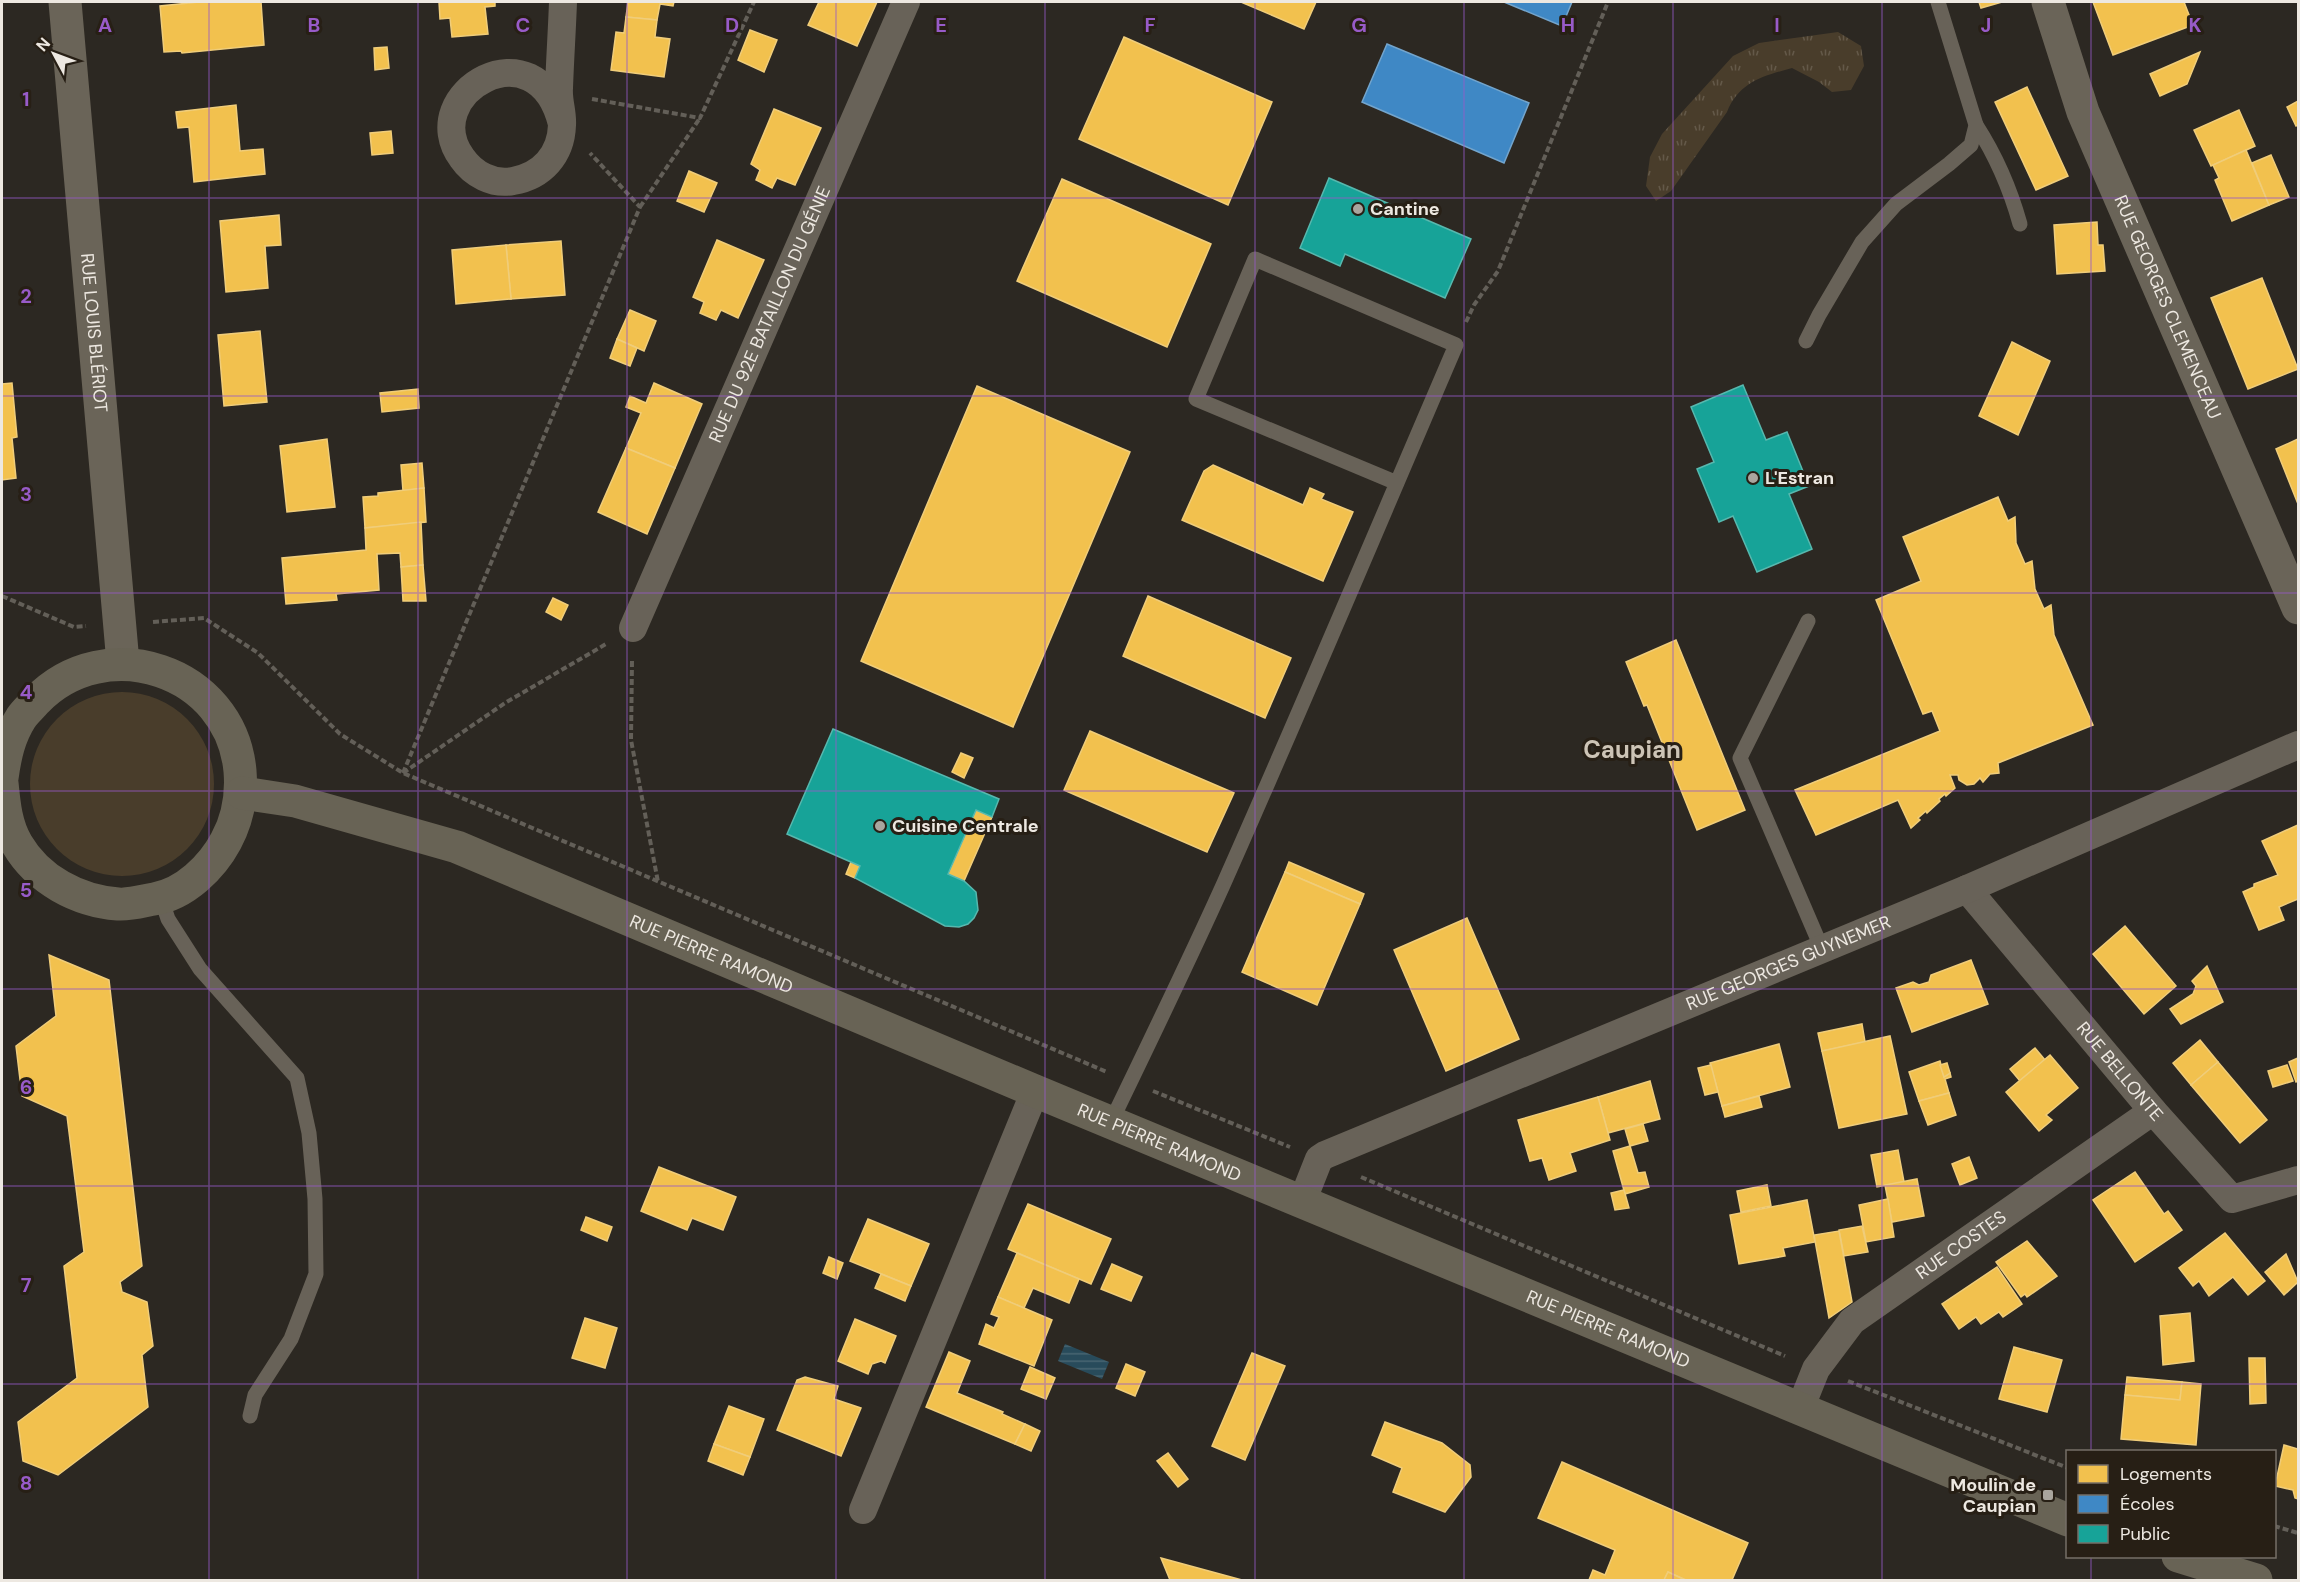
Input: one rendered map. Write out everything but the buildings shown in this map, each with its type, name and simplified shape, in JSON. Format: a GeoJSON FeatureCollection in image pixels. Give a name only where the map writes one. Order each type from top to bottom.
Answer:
{"type":"FeatureCollection","features":[{"type":"Feature","properties":{"kind":"main road"},"geometry":{"type":"LineString","coordinates":[[2,778],[11,710],[84,670],[123,663],[162,670],[196,689],[203,696],[223,718],[238,754],[242,793],[234,827],[217,857],[192,881],[161,897],[120,904],[79,897],[44,876],[9,848],[2,783]]}},
{"type":"Feature","properties":{"kind":"main road","name":"RUE PIERRE RAMOND"},"geometry":{"type":"LineString","coordinates":[[242,793],[295,801],[457,847],[1035,1091],[2066,1520]]}},
{"type":"Feature","properties":{"kind":"main road"},"geometry":{"type":"LineString","coordinates":[[2181,1558],[2256,1581]]}},
{"type":"Feature","properties":{"kind":"street","name":"RUE LOUIS BLÉRIOT"},"geometry":{"type":"LineString","coordinates":[[65,2],[123,663]]}},
{"type":"Feature","properties":{"kind":"street"},"geometry":{"type":"LineString","coordinates":[[562,124],[559,93],[563,2]]}},
{"type":"Feature","properties":{"kind":"street","name":"RUE DU 92E BATAILLON DU GÉNIE"},"geometry":{"type":"LineString","coordinates":[[633,628],[906,2]]}},
{"type":"Feature","properties":{"kind":"street","name":"RUE GEORGES CLEMENCEAU"},"geometry":{"type":"LineString","coordinates":[[2048,2],[2083,112],[2298,608]]}},
{"type":"Feature","properties":{"kind":"street","name":"RUE GEORGES GUYNEMER"},"geometry":{"type":"LineString","coordinates":[[1319,1159],[1967,889],[2298,745]]}},
{"type":"Feature","properties":{"kind":"street","name":"RUE BELLONTE"},"geometry":{"type":"LineString","coordinates":[[1967,889],[2153,1111],[2232,1199],[2298,1180]]}},
{"type":"Feature","properties":{"kind":"street"},"geometry":{"type":"LineString","coordinates":[[863,1510],[1035,1091]]}},
{"type":"Feature","properties":{"kind":"street","name":"RUE COSTES"},"geometry":{"type":"LineString","coordinates":[[1800,1409],[1816,1369],[1852,1321],[2153,1111]]}},
{"type":"Feature","properties":{"kind":"street"},"geometry":{"type":"LineString","coordinates":[[1302,1202],[1319,1159]]}},
{"type":"Feature","properties":{"kind":"lane"},"geometry":{"type":"LineString","coordinates":[[1938,2],[1976,125],[1991,148],[2010,189],[2020,224]]}},
{"type":"Feature","properties":{"kind":"lane"},"geometry":{"type":"LineString","coordinates":[[1806,341],[1862,242],[1896,204],[1971,145],[1976,125]]}},
{"type":"Feature","properties":{"kind":"lane"},"geometry":{"type":"LineString","coordinates":[[1111,1122],[1223,885],[1397,483],[1456,345],[1255,259],[1196,399],[1397,483]]}},
{"type":"Feature","properties":{"kind":"lane"},"geometry":{"type":"LineString","coordinates":[[1808,621],[1740,758],[1822,949]]}},
{"type":"Feature","properties":{"kind":"lane"},"geometry":{"type":"LineString","coordinates":[[161,897],[168,919],[200,969],[297,1077],[309,1133],[315,1199],[316,1274],[291,1339],[255,1395],[250,1416]]}},
{"type":"Feature","properties":{"kind":"path"},"geometry":{"type":"LineString","coordinates":[[403,773],[640,207],[700,118],[754,2]]}},
{"type":"Feature","properties":{"kind":"path"},"geometry":{"type":"LineString","coordinates":[[1456,345],[1474,305],[1498,271],[1608,2]]}},
{"type":"Feature","properties":{"kind":"path"},"geometry":{"type":"LineString","coordinates":[[559,93],[700,118]]}},
{"type":"Feature","properties":{"kind":"path"},"geometry":{"type":"LineString","coordinates":[[562,124],[640,207]]}},
{"type":"Feature","properties":{"kind":"path"},"geometry":{"type":"LineString","coordinates":[[2,596],[74,627],[204,618],[258,653],[340,734],[403,773],[658,883],[1816,1369],[2066,1468]]}},
{"type":"Feature","properties":{"kind":"path"},"geometry":{"type":"LineString","coordinates":[[403,773],[505,703],[633,628]]}},
{"type":"Feature","properties":{"kind":"path"},"geometry":{"type":"LineString","coordinates":[[633,628],[631,740],[658,883]]}},
{"type":"Feature","properties":{"kind":"path"},"geometry":{"type":"LineString","coordinates":[[2276,1527],[2298,1533]]}},
{"type":"Feature","properties":{"kind":"green space"},"geometry":{"type":"Polygon","coordinates":[[[1838,32],[1861,46],[1864,66],[1851,90],[1832,92],[1819,82],[1792,68],[1753,82],[1738,94],[1671,191],[1656,201],[1646,186],[1650,157],[1662,134],[1733,56],[1759,43],[1838,32]]]}},
{"type":"Feature","properties":{"kind":"green space"},"geometry":{"type":"Polygon","coordinates":[[[122,692],[157,699],[187,719],[207,749],[214,784],[207,819],[187,849],[157,869],[122,876],[87,869],[57,849],[37,819],[30,784],[37,749],[57,719],[87,699],[122,692]]]}},
{"type":"Feature","properties":{"kind":"water"},"geometry":{"type":"Polygon","coordinates":[[[1065,1344],[1109,1362],[1102,1379],[1058,1361],[1065,1344]]]}},
{"type":"Feature","properties":{"kind":"place","name":"Cantine"},"geometry":{"type":"Point","coordinates":[1358,209]}},
{"type":"Feature","properties":{"kind":"place","name":"L'Estran"},"geometry":{"type":"Point","coordinates":[1753,478]}},
{"type":"Feature","properties":{"kind":"place","name":"Cuisine Centrale"},"geometry":{"type":"Point","coordinates":[880,826]}},
{"type":"Feature","properties":{"kind":"place","name":"Moulin de Caupian"},"geometry":{"type":"Point","coordinates":[2048,1495]}},
{"type":"Feature","properties":{"kind":"district","name":"Caupian"},"geometry":{"type":"Point","coordinates":[1632,749]}}]}
